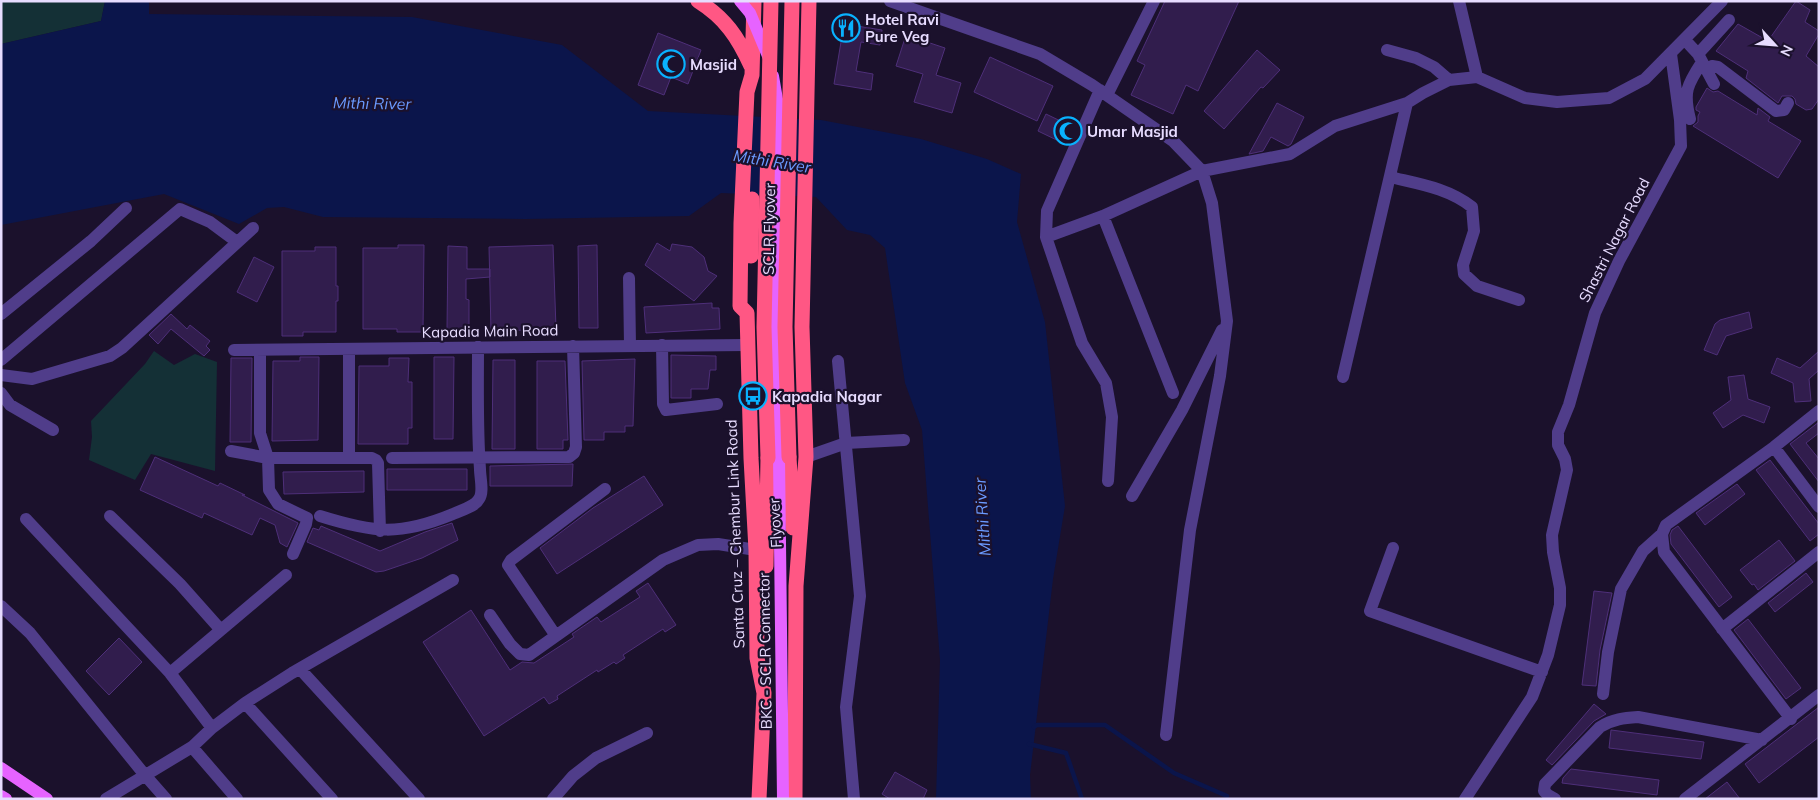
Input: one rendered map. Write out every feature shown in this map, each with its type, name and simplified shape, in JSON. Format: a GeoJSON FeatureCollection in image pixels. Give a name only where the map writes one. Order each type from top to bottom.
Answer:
{"type":"FeatureCollection","features":[{"type":"Feature","properties":{"kind":"highway"},"geometry":{"type":"LineString","coordinates":[[698,1],[726,23],[743,49],[752,72]]}},
{"type":"Feature","properties":{"kind":"highway","name":"Santa Cruz – Chembur Link Road"},"geometry":{"type":"LineString","coordinates":[[754,1],[751,92],[742,211],[740,306],[746,313],[756,550],[757,658],[764,693],[759,799]]}},
{"type":"Feature","properties":{"kind":"highway","name":"Flyover"},"geometry":{"type":"LineString","coordinates":[[764,693],[768,458],[764,327],[771,1]]}},
{"type":"Feature","properties":{"kind":"highway","name":"SCLR Flyover"},"geometry":{"type":"LineString","coordinates":[[789,457],[785,327],[792,1]]}},
{"type":"Feature","properties":{"kind":"highway"},"geometry":{"type":"LineString","coordinates":[[795,799],[796,586],[806,457],[802,312],[809,1]]}},
{"type":"Feature","properties":{"kind":"highway"},"geometry":{"type":"LineString","coordinates":[[751,92],[752,226],[750,304],[746,313],[802,312]]}},
{"type":"Feature","properties":{"kind":"highway","name":"Flyover"},"geometry":{"type":"LineString","coordinates":[[789,457],[796,586]]}},
{"type":"Feature","properties":{"kind":"main road","name":"BKC - SCLR Connector"},"geometry":{"type":"LineString","coordinates":[[740,1],[750,13],[767,52],[775,81],[779,111],[774,327],[778,457],[783,799]]}},
{"type":"Feature","properties":{"kind":"main road"},"geometry":{"type":"LineString","coordinates":[[1,768],[47,799]]}},
{"type":"Feature","properties":{"kind":"main road"},"geometry":{"type":"LineString","coordinates":[[1,796],[6,799]]}},
{"type":"Feature","properties":{"kind":"street"},"geometry":{"type":"LineString","coordinates":[[890,1],[1040,54],[1104,92],[1173,142],[1202,170],[1212,203],[1227,321],[1220,376],[1190,530],[1166,735]]}},
{"type":"Feature","properties":{"kind":"street"},"geometry":{"type":"LineString","coordinates":[[1108,481],[1112,417],[1106,383],[1082,343],[1046,237],[1047,211],[1104,92],[1154,1]]}},
{"type":"Feature","properties":{"kind":"street"},"geometry":{"type":"LineString","coordinates":[[1459,1],[1477,77]]}},
{"type":"Feature","properties":{"kind":"street"},"geometry":{"type":"LineString","coordinates":[[1046,237],[1103,216],[1202,170],[1290,154],[1335,126],[1407,103],[1450,80],[1477,77],[1525,98],[1557,102],[1610,98],[1645,79],[1722,1]]}},
{"type":"Feature","properties":{"kind":"street"},"geometry":{"type":"LineString","coordinates":[[1690,119],[1685,101],[1687,89],[1729,20]]}},
{"type":"Feature","properties":{"kind":"street"},"geometry":{"type":"LineString","coordinates":[[1685,40],[1702,62],[1714,84]]}},
{"type":"Feature","properties":{"kind":"street"},"geometry":{"type":"LineString","coordinates":[[1388,50],[1416,58],[1434,67],[1450,80]]}},
{"type":"Feature","properties":{"kind":"street","name":"Shastri Nagar Road"},"geometry":{"type":"LineString","coordinates":[[1465,799],[1532,697],[1548,655],[1560,605],[1560,588],[1553,552],[1552,535],[1567,470],[1565,459],[1558,445],[1558,432],[1569,405],[1594,313],[1619,261],[1681,146],[1680,120],[1671,54]]}},
{"type":"Feature","properties":{"kind":"street"},"geometry":{"type":"LineString","coordinates":[[1702,62],[1718,67],[1776,112],[1784,110],[1788,103]]}},
{"type":"Feature","properties":{"kind":"street"},"geometry":{"type":"LineString","coordinates":[[1343,377],[1407,103]]}},
{"type":"Feature","properties":{"kind":"street"},"geometry":{"type":"LineString","coordinates":[[1390,177],[1443,190],[1472,207],[1474,231],[1463,265],[1464,274],[1477,286],[1519,300]]}},
{"type":"Feature","properties":{"kind":"street"},"geometry":{"type":"LineString","coordinates":[[1,314],[91,241],[126,208]]}},
{"type":"Feature","properties":{"kind":"street"},"geometry":{"type":"LineString","coordinates":[[1,360],[180,209],[210,222],[237,242]]}},
{"type":"Feature","properties":{"kind":"street"},"geometry":{"type":"LineString","coordinates":[[1103,216],[1173,393]]}},
{"type":"Feature","properties":{"kind":"street"},"geometry":{"type":"LineString","coordinates":[[1,375],[32,379],[110,356],[122,348],[253,228]]}},
{"type":"Feature","properties":{"kind":"street"},"geometry":{"type":"LineString","coordinates":[[629,278],[630,346]]}},
{"type":"Feature","properties":{"kind":"street"},"geometry":{"type":"LineString","coordinates":[[1132,496],[1182,410],[1227,321]]}},
{"type":"Feature","properties":{"kind":"street","name":"Kapadia Main Road"},"geometry":{"type":"LineString","coordinates":[[234,350],[747,344]]}},
{"type":"Feature","properties":{"kind":"street"},"geometry":{"type":"LineString","coordinates":[[662,345],[663,404],[666,410],[717,404]]}},
{"type":"Feature","properties":{"kind":"street"},"geometry":{"type":"LineString","coordinates":[[392,458],[569,457],[574,453],[576,447],[572,346]]}},
{"type":"Feature","properties":{"kind":"street"},"geometry":{"type":"LineString","coordinates":[[320,516],[352,526],[380,530],[403,529],[428,524],[472,505],[479,500],[481,493],[478,347]]}},
{"type":"Feature","properties":{"kind":"street"},"geometry":{"type":"LineString","coordinates":[[349,348],[349,458]]}},
{"type":"Feature","properties":{"kind":"street"},"geometry":{"type":"LineString","coordinates":[[260,350],[260,433],[268,458],[269,490],[273,499],[278,504],[307,518],[293,554]]}},
{"type":"Feature","properties":{"kind":"street"},"geometry":{"type":"LineString","coordinates":[[838,361],[860,596],[846,706],[854,799]]}},
{"type":"Feature","properties":{"kind":"street"},"geometry":{"type":"LineString","coordinates":[[1,393],[10,405],[53,430]]}},
{"type":"Feature","properties":{"kind":"street"},"geometry":{"type":"LineString","coordinates":[[1603,694],[1608,652],[1621,589],[1643,551],[1662,534],[1666,525],[1774,447],[1819,411]]}},
{"type":"Feature","properties":{"kind":"street"},"geometry":{"type":"LineString","coordinates":[[806,457],[846,443],[904,440]]}},
{"type":"Feature","properties":{"kind":"street"},"geometry":{"type":"LineString","coordinates":[[1774,447],[1819,507]]}},
{"type":"Feature","properties":{"kind":"street"},"geometry":{"type":"LineString","coordinates":[[230,450],[268,458],[372,458],[376,460],[378,463],[380,530]]}},
{"type":"Feature","properties":{"kind":"street"},"geometry":{"type":"LineString","coordinates":[[556,636],[508,565],[511,560],[605,488]]}},
{"type":"Feature","properties":{"kind":"street"},"geometry":{"type":"LineString","coordinates":[[110,516],[180,584],[220,629]]}},
{"type":"Feature","properties":{"kind":"street"},"geometry":{"type":"LineString","coordinates":[[26,519],[170,673],[212,728]]}},
{"type":"Feature","properties":{"kind":"street"},"geometry":{"type":"LineString","coordinates":[[1662,534],[1664,552],[1791,719]]}},
{"type":"Feature","properties":{"kind":"street"},"geometry":{"type":"LineString","coordinates":[[490,615],[510,644],[520,654],[529,655],[664,560],[698,545],[718,544],[756,550]]}},
{"type":"Feature","properties":{"kind":"street"},"geometry":{"type":"LineString","coordinates":[[1393,548],[1370,611],[1542,672]]}},
{"type":"Feature","properties":{"kind":"street"},"geometry":{"type":"LineString","coordinates":[[1722,629],[1819,552]]}},
{"type":"Feature","properties":{"kind":"street"},"geometry":{"type":"LineString","coordinates":[[170,673],[286,575]]}},
{"type":"Feature","properties":{"kind":"street"},"geometry":{"type":"LineString","coordinates":[[106,799],[144,774],[192,747],[212,728],[245,703],[453,580]]}},
{"type":"Feature","properties":{"kind":"street"},"geometry":{"type":"LineString","coordinates":[[1,606],[30,632],[166,799]]}},
{"type":"Feature","properties":{"kind":"street"},"geometry":{"type":"LineString","coordinates":[[300,669],[419,799]]}},
{"type":"Feature","properties":{"kind":"street"},"geometry":{"type":"LineString","coordinates":[[1685,799],[1791,719],[1819,695]]}},
{"type":"Feature","properties":{"kind":"street"},"geometry":{"type":"LineString","coordinates":[[245,703],[332,799]]}},
{"type":"Feature","properties":{"kind":"street"},"geometry":{"type":"LineString","coordinates":[[1555,799],[1548,796],[1544,791],[1545,784],[1600,727],[1610,721],[1638,717],[1762,740]]}},
{"type":"Feature","properties":{"kind":"street"},"geometry":{"type":"LineString","coordinates":[[553,799],[573,776],[596,758],[647,733]]}},
{"type":"Feature","properties":{"kind":"street"},"geometry":{"type":"LineString","coordinates":[[192,747],[237,799]]}},
{"type":"Feature","properties":{"kind":"green space"},"geometry":{"type":"Polygon","coordinates":[[[1,1],[105,1],[101,21],[1,44],[1,1]]]}},
{"type":"Feature","properties":{"kind":"green space"},"geometry":{"type":"Polygon","coordinates":[[[154,351],[174,365],[195,354],[217,362],[215,471],[151,454],[135,480],[89,460],[92,437],[91,421],[145,364],[154,351]]]}},
{"type":"Feature","properties":{"kind":"water","name":"Mithi River"},"geometry":{"type":"Polygon","coordinates":[[[105,1],[149,1],[149,14],[412,17],[562,45],[648,111],[821,120],[921,139],[987,159],[1021,174],[1017,222],[1045,322],[1065,506],[1053,579],[1030,775],[1031,799],[936,799],[940,660],[922,430],[905,383],[885,248],[870,235],[847,230],[816,197],[721,193],[689,216],[525,219],[323,217],[284,207],[267,208],[239,224],[164,194],[1,225],[1,44],[101,21],[105,1]]]}},
{"type":"Feature","properties":{"kind":"building"},"geometry":{"type":"Polygon","coordinates":[[[1165,1],[1239,1],[1198,91],[1186,85],[1173,114],[1131,95],[1145,65],[1137,61],[1165,1]]]}},
{"type":"Feature","properties":{"kind":"building"},"geometry":{"type":"Polygon","coordinates":[[[1796,1],[1810,10],[1805,22],[1819,31],[1806,56],[1819,67],[1819,99],[1812,109],[1806,110],[1796,104],[1792,96],[1782,96],[1778,103],[1746,78],[1748,71],[1716,51],[1738,24],[1768,41],[1796,1]]]}},
{"type":"Feature","properties":{"kind":"building"},"geometry":{"type":"Polygon","coordinates":[[[844,24],[882,30],[880,45],[861,42],[856,71],[873,74],[871,90],[834,84],[844,24]]]}},
{"type":"Feature","properties":{"kind":"building","name":"Masjid"},"geometry":{"type":"Polygon","coordinates":[[[658,33],[701,50],[688,84],[671,77],[664,95],[638,85],[658,33]]]}},
{"type":"Feature","properties":{"kind":"building"},"geometry":{"type":"Polygon","coordinates":[[[906,35],[945,48],[936,75],[961,83],[952,113],[914,102],[923,74],[896,66],[906,35]]]}},
{"type":"Feature","properties":{"kind":"building"},"geometry":{"type":"Polygon","coordinates":[[[1257,50],[1280,70],[1263,88],[1261,87],[1224,129],[1204,111],[1257,50]]]}},
{"type":"Feature","properties":{"kind":"building"},"geometry":{"type":"Polygon","coordinates":[[[990,57],[1053,86],[1037,121],[974,92],[990,57]]]}},
{"type":"Feature","properties":{"kind":"building"},"geometry":{"type":"Polygon","coordinates":[[[1707,88],[1713,92],[1718,91],[1757,115],[1758,108],[1770,117],[1768,121],[1801,141],[1778,178],[1693,126],[1698,122],[1700,112],[1696,110],[1696,107],[1707,88]]]}},
{"type":"Feature","properties":{"kind":"building"},"geometry":{"type":"Polygon","coordinates":[[[1277,103],[1304,117],[1291,144],[1288,146],[1271,137],[1263,151],[1249,154],[1277,103]]]}},
{"type":"Feature","properties":{"kind":"building"},"geometry":{"type":"Polygon","coordinates":[[[1046,114],[1075,128],[1067,145],[1038,131],[1046,114]]]}},
{"type":"Feature","properties":{"kind":"building"},"geometry":{"type":"Polygon","coordinates":[[[657,243],[670,251],[672,244],[692,247],[704,257],[708,271],[717,276],[694,301],[645,265],[657,243]]]}},
{"type":"Feature","properties":{"kind":"building"},"geometry":{"type":"Polygon","coordinates":[[[398,245],[424,245],[423,332],[397,332],[397,329],[363,329],[363,248],[398,248],[398,245]]]}},
{"type":"Feature","properties":{"kind":"building"},"geometry":{"type":"Polygon","coordinates":[[[553,245],[556,328],[491,332],[489,247],[553,245]]]}},
{"type":"Feature","properties":{"kind":"building"},"geometry":{"type":"Polygon","coordinates":[[[597,245],[598,328],[579,328],[578,246],[597,245]]]}},
{"type":"Feature","properties":{"kind":"building"},"geometry":{"type":"Polygon","coordinates":[[[448,246],[467,247],[467,269],[490,269],[490,277],[466,279],[466,299],[469,300],[469,330],[447,330],[448,246]]]}},
{"type":"Feature","properties":{"kind":"building"},"geometry":{"type":"Polygon","coordinates":[[[315,247],[336,247],[338,301],[336,301],[336,332],[303,332],[303,336],[282,336],[282,251],[315,251],[315,247]]]}},
{"type":"Feature","properties":{"kind":"building"},"geometry":{"type":"Polygon","coordinates":[[[254,257],[274,267],[257,302],[237,292],[254,257]]]}},
{"type":"Feature","properties":{"kind":"building"},"geometry":{"type":"Polygon","coordinates":[[[712,303],[712,308],[719,308],[720,329],[646,333],[644,307],[712,303]]]}},
{"type":"Feature","properties":{"kind":"building"},"geometry":{"type":"Polygon","coordinates":[[[1749,312],[1752,328],[1726,336],[1717,355],[1704,350],[1715,324],[1720,320],[1749,312]]]}},
{"type":"Feature","properties":{"kind":"building"},"geometry":{"type":"Polygon","coordinates":[[[171,314],[187,329],[190,325],[210,341],[206,346],[210,350],[204,356],[171,329],[158,344],[149,335],[171,314]]]}},
{"type":"Feature","properties":{"kind":"building"},"geometry":{"type":"Polygon","coordinates":[[[1819,351],[1819,370],[1809,379],[1811,401],[1795,402],[1793,383],[1771,373],[1777,358],[1800,368],[1819,351]]]}},
{"type":"Feature","properties":{"kind":"building"},"geometry":{"type":"Polygon","coordinates":[[[671,355],[716,356],[716,370],[710,370],[708,389],[691,389],[691,398],[671,398],[671,355]]]}},
{"type":"Feature","properties":{"kind":"building"},"geometry":{"type":"Polygon","coordinates":[[[300,357],[319,357],[318,440],[272,441],[273,361],[300,361],[300,357]]]}},
{"type":"Feature","properties":{"kind":"building"},"geometry":{"type":"Polygon","coordinates":[[[434,357],[454,357],[453,439],[434,439],[434,357]]]}},
{"type":"Feature","properties":{"kind":"building"},"geometry":{"type":"Polygon","coordinates":[[[231,358],[252,358],[251,442],[230,442],[231,358]]]}},
{"type":"Feature","properties":{"kind":"building"},"geometry":{"type":"Polygon","coordinates":[[[389,358],[409,358],[408,382],[412,382],[412,428],[408,428],[408,444],[358,444],[359,366],[389,366],[389,358]]]}},
{"type":"Feature","properties":{"kind":"building"},"geometry":{"type":"Polygon","coordinates":[[[635,359],[633,426],[625,426],[625,432],[604,432],[604,440],[584,440],[582,361],[635,359]]]}},
{"type":"Feature","properties":{"kind":"building"},"geometry":{"type":"Polygon","coordinates":[[[493,360],[515,360],[515,449],[492,449],[493,360]]]}},
{"type":"Feature","properties":{"kind":"building"},"geometry":{"type":"Polygon","coordinates":[[[537,361],[565,361],[568,440],[563,440],[563,449],[537,449],[537,361]]]}},
{"type":"Feature","properties":{"kind":"building"},"geometry":{"type":"Polygon","coordinates":[[[1744,375],[1748,399],[1770,407],[1764,423],[1743,415],[1723,428],[1713,413],[1731,400],[1728,377],[1744,375]]]}},
{"type":"Feature","properties":{"kind":"building"},"geometry":{"type":"Polygon","coordinates":[[[1819,422],[1819,433],[1806,443],[1819,459],[1819,482],[1790,444],[1819,422]]]}},
{"type":"Feature","properties":{"kind":"building"},"geometry":{"type":"Polygon","coordinates":[[[155,457],[218,486],[220,483],[298,523],[287,547],[280,543],[275,525],[260,518],[252,535],[204,513],[202,518],[140,490],[155,457]]]}},
{"type":"Feature","properties":{"kind":"building"},"geometry":{"type":"Polygon","coordinates":[[[1770,460],[1819,524],[1819,534],[1810,541],[1756,470],[1770,460]]]}},
{"type":"Feature","properties":{"kind":"building"},"geometry":{"type":"Polygon","coordinates":[[[573,464],[572,486],[490,486],[490,466],[573,464]]]}},
{"type":"Feature","properties":{"kind":"building"},"geometry":{"type":"Polygon","coordinates":[[[387,469],[467,469],[467,490],[387,490],[387,469]]]}},
{"type":"Feature","properties":{"kind":"building"},"geometry":{"type":"Polygon","coordinates":[[[364,471],[364,492],[284,494],[283,472],[364,471]]]}},
{"type":"Feature","properties":{"kind":"building"},"geometry":{"type":"Polygon","coordinates":[[[644,476],[663,505],[557,574],[540,548],[593,508],[644,476]]]}},
{"type":"Feature","properties":{"kind":"building"},"geometry":{"type":"Polygon","coordinates":[[[1737,484],[1745,494],[1705,525],[1696,513],[1737,484]]]}},
{"type":"Feature","properties":{"kind":"building"},"geometry":{"type":"Polygon","coordinates":[[[452,523],[458,540],[422,558],[384,571],[376,572],[307,542],[313,528],[319,530],[321,526],[380,551],[452,523]]]}},
{"type":"Feature","properties":{"kind":"building"},"geometry":{"type":"Polygon","coordinates":[[[1678,526],[1732,597],[1719,607],[1671,544],[1670,535],[1672,530],[1678,526]]]}},
{"type":"Feature","properties":{"kind":"building"},"geometry":{"type":"Polygon","coordinates":[[[1779,540],[1795,561],[1758,590],[1740,570],[1779,540]]]}},
{"type":"Feature","properties":{"kind":"building"},"geometry":{"type":"Polygon","coordinates":[[[1806,573],[1813,582],[1775,612],[1768,603],[1806,573]]]}},
{"type":"Feature","properties":{"kind":"building"},"geometry":{"type":"Polygon","coordinates":[[[648,583],[676,625],[665,632],[663,629],[623,655],[625,658],[616,664],[614,662],[598,672],[597,670],[557,696],[558,699],[549,704],[544,697],[484,736],[423,642],[471,610],[510,670],[522,662],[534,663],[574,637],[572,634],[597,617],[601,622],[640,597],[636,591],[648,583]]]}},
{"type":"Feature","properties":{"kind":"building"},"geometry":{"type":"Polygon","coordinates":[[[1594,591],[1612,593],[1600,650],[1596,686],[1582,685],[1594,591]]]}},
{"type":"Feature","properties":{"kind":"building"},"geometry":{"type":"Polygon","coordinates":[[[1748,619],[1801,688],[1786,699],[1734,630],[1748,619]]]}},
{"type":"Feature","properties":{"kind":"building"},"geometry":{"type":"Polygon","coordinates":[[[119,638],[142,662],[109,695],[86,671],[119,638]]]}},
{"type":"Feature","properties":{"kind":"building"},"geometry":{"type":"Polygon","coordinates":[[[1594,704],[1606,714],[1594,721],[1552,765],[1546,760],[1594,704]]]}},
{"type":"Feature","properties":{"kind":"building"},"geometry":{"type":"Polygon","coordinates":[[[1819,707],[1819,737],[1759,783],[1745,764],[1819,707]]]}},
{"type":"Feature","properties":{"kind":"building"},"geometry":{"type":"Polygon","coordinates":[[[1611,730],[1704,742],[1701,759],[1609,748],[1611,730]]]}},
{"type":"Feature","properties":{"kind":"building"},"geometry":{"type":"Polygon","coordinates":[[[1571,769],[1659,780],[1657,795],[1562,783],[1563,778],[1571,769]]]}},
{"type":"Feature","properties":{"kind":"building"},"geometry":{"type":"Polygon","coordinates":[[[895,772],[927,790],[923,799],[890,799],[882,794],[895,772]]]}},
{"type":"Feature","properties":{"kind":"building"},"geometry":{"type":"Polygon","coordinates":[[[1727,782],[1740,799],[1705,799],[1727,782]]]}},
{"type":"Feature","properties":{"kind":"waterway"},"geometry":{"type":"LineString","coordinates":[[1034,727],[1037,725],[1105,725],[1174,773],[1227,796]]}},
{"type":"Feature","properties":{"kind":"waterway"},"geometry":{"type":"LineString","coordinates":[[1029,744],[1066,753],[1082,799]]}},
{"type":"Feature","properties":{"kind":"place","name":"Hotel Ravi Pure Veg"},"geometry":{"type":"Point","coordinates":[846,28]}},
{"type":"Feature","properties":{"kind":"place","name":"Masjid"},"geometry":{"type":"Point","coordinates":[671,64]}},
{"type":"Feature","properties":{"kind":"place","name":"Umar Masjid"},"geometry":{"type":"Point","coordinates":[1068,131]}},
{"type":"Feature","properties":{"kind":"place","name":"Kapadia Nagar"},"geometry":{"type":"Point","coordinates":[753,396]}}]}
